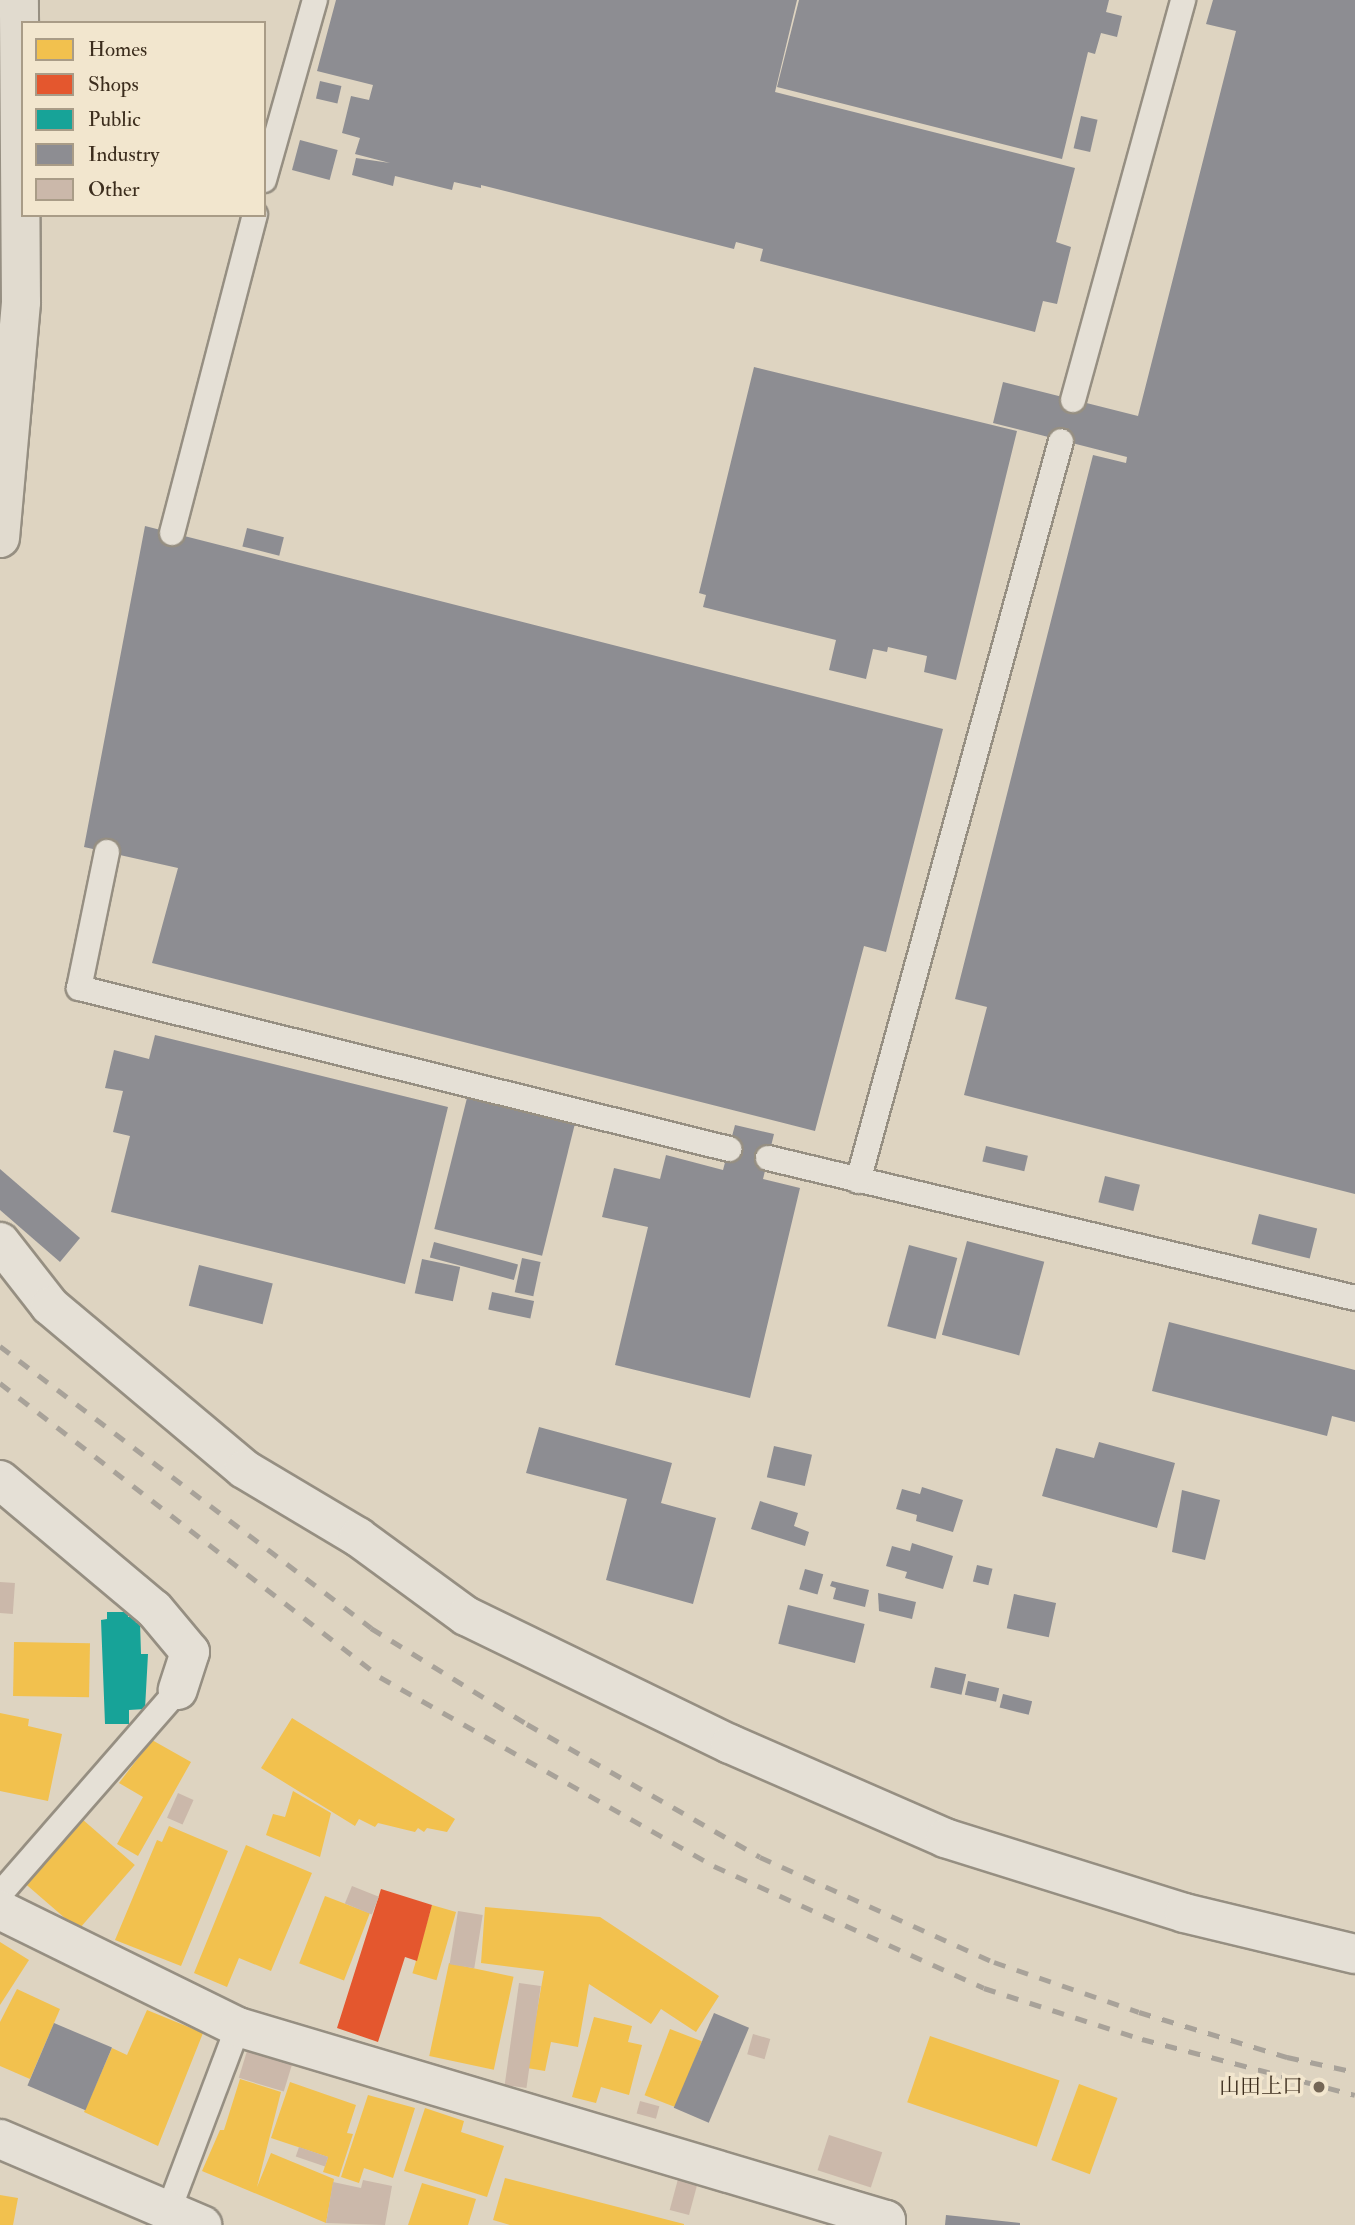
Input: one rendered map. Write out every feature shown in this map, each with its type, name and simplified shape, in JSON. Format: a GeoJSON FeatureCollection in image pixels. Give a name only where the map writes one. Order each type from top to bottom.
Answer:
{"type":"FeatureCollection","features":[{"type":"Feature","properties":{"kind":"main road"},"geometry":{"type":"LineString","coordinates":[[0,538],[21,302],[19,0]]}},
{"type":"Feature","properties":{"kind":"street"},"geometry":{"type":"LineString","coordinates":[[0,1242],[50,1306],[244,1469],[358,1537],[467,1616],[730,1744],[945,1838],[1184,1913],[1355,1954]]}},
{"type":"Feature","properties":{"kind":"street"},"geometry":{"type":"LineString","coordinates":[[0,1480],[153,1609],[190,1652],[178,1690]]}},
{"type":"Feature","properties":{"kind":"street"},"geometry":{"type":"LineString","coordinates":[[0,1910],[238,2027],[886,2220],[886,2225]]}},
{"type":"Feature","properties":{"kind":"street"},"geometry":{"type":"LineString","coordinates":[[0,2139],[169,2217]]}},
{"type":"Feature","properties":{"kind":"lane"},"geometry":{"type":"LineString","coordinates":[[266,173],[315,0]]}},
{"type":"Feature","properties":{"kind":"lane"},"geometry":{"type":"LineString","coordinates":[[1073,400],[1183,0]]}},
{"type":"Feature","properties":{"kind":"lane"},"geometry":{"type":"LineString","coordinates":[[172,533],[254,217]]}},
{"type":"Feature","properties":{"kind":"lane"},"geometry":{"type":"LineString","coordinates":[[858,1181],[1061,441]]}},
{"type":"Feature","properties":{"kind":"lane"},"geometry":{"type":"LineString","coordinates":[[107,852],[79,988],[729,1149]]}},
{"type":"Feature","properties":{"kind":"lane"},"geometry":{"type":"LineString","coordinates":[[768,1158],[1355,1298]]}},
{"type":"Feature","properties":{"kind":"lane"},"geometry":{"type":"LineString","coordinates":[[0,1894],[178,1690]]}},
{"type":"Feature","properties":{"kind":"lane"},"geometry":{"type":"LineString","coordinates":[[169,2217],[238,2027]]}},
{"type":"Feature","properties":{"kind":"building: Homes"},"geometry":{"type":"Polygon","coordinates":[[[14,1642],[90,1643],[89,1697],[13,1696],[14,1642]]]}},
{"type":"Feature","properties":{"kind":"building: Homes"},"geometry":{"type":"Polygon","coordinates":[[[0,1713],[29,1719],[28,1726],[62,1734],[48,1801],[0,1791],[0,1713]]]}},
{"type":"Feature","properties":{"kind":"building: Homes"},"geometry":{"type":"Polygon","coordinates":[[[292,1718],[455,1819],[447,1832],[427,1828],[424,1832],[418,1828],[415,1832],[378,1823],[375,1827],[359,1819],[355,1826],[261,1768],[292,1718]]]}},
{"type":"Feature","properties":{"kind":"building: Homes"},"geometry":{"type":"Polygon","coordinates":[[[152,1740],[191,1762],[138,1856],[117,1844],[143,1797],[119,1783],[152,1740]]]}},
{"type":"Feature","properties":{"kind":"building: Homes"},"geometry":{"type":"Polygon","coordinates":[[[293,1791],[331,1813],[320,1857],[266,1835],[273,1814],[285,1817],[293,1791]]]}},
{"type":"Feature","properties":{"kind":"building: Homes"},"geometry":{"type":"Polygon","coordinates":[[[82,1819],[135,1865],[78,1930],[26,1884],[82,1819]]]}},
{"type":"Feature","properties":{"kind":"building: Homes"},"geometry":{"type":"Polygon","coordinates":[[[169,1826],[228,1851],[181,1966],[115,1940],[157,1840],[162,1842],[169,1826]]]}},
{"type":"Feature","properties":{"kind":"building: Homes"},"geometry":{"type":"Polygon","coordinates":[[[246,1845],[312,1873],[271,1971],[239,1958],[227,1987],[194,1973],[246,1845]]]}},
{"type":"Feature","properties":{"kind":"building: Homes"},"geometry":{"type":"Polygon","coordinates":[[[325,1896],[370,1913],[344,1980],[299,1963],[325,1896]]]}},
{"type":"Feature","properties":{"kind":"building: Homes"},"geometry":{"type":"Polygon","coordinates":[[[432,1905],[456,1912],[436,1980],[412,1973],[432,1905]]]}},
{"type":"Feature","properties":{"kind":"building: Homes"},"geometry":{"type":"Polygon","coordinates":[[[485,1907],[600,1917],[719,1996],[696,2032],[661,2009],[651,2024],[589,1984],[578,2047],[551,2042],[545,2071],[527,2068],[544,1971],[481,1963],[485,1907]]]}},
{"type":"Feature","properties":{"kind":"building: Homes"},"geometry":{"type":"Polygon","coordinates":[[[0,1942],[29,1960],[0,2005],[0,1942]]]}},
{"type":"Feature","properties":{"kind":"building: Homes"},"geometry":{"type":"Polygon","coordinates":[[[449,1963],[514,1977],[494,2070],[429,2056],[449,1963]]]}},
{"type":"Feature","properties":{"kind":"building: Homes"},"geometry":{"type":"Polygon","coordinates":[[[17,1989],[60,2009],[30,2079],[0,2066],[0,2022],[17,1989]]]}},
{"type":"Feature","properties":{"kind":"building: Homes"},"geometry":{"type":"Polygon","coordinates":[[[147,2010],[203,2033],[158,2146],[84,2112],[112,2048],[127,2055],[147,2010]]]}},
{"type":"Feature","properties":{"kind":"building: Homes"},"geometry":{"type":"Polygon","coordinates":[[[594,2017],[632,2026],[628,2042],[642,2045],[629,2095],[601,2087],[596,2103],[572,2097],[594,2017]]]}},
{"type":"Feature","properties":{"kind":"building: Homes"},"geometry":{"type":"Polygon","coordinates":[[[670,2029],[702,2041],[676,2107],[645,2095],[670,2029]]]}},
{"type":"Feature","properties":{"kind":"building: Homes"},"geometry":{"type":"Polygon","coordinates":[[[930,2036],[1060,2081],[1037,2147],[907,2102],[930,2036]]]}},
{"type":"Feature","properties":{"kind":"building: Homes"},"geometry":{"type":"Polygon","coordinates":[[[240,2079],[281,2092],[257,2187],[271,2153],[334,2179],[326,2223],[202,2171],[220,2130],[224,2130],[240,2079]]]}},
{"type":"Feature","properties":{"kind":"building: Homes"},"geometry":{"type":"Polygon","coordinates":[[[290,2082],[356,2105],[347,2133],[353,2134],[339,2177],[323,2172],[328,2157],[271,2138],[290,2082]]]}},
{"type":"Feature","properties":{"kind":"building: Homes"},"geometry":{"type":"Polygon","coordinates":[[[1079,2084],[1118,2098],[1090,2174],[1051,2160],[1079,2084]]]}},
{"type":"Feature","properties":{"kind":"building: Homes"},"geometry":{"type":"Polygon","coordinates":[[[368,2095],[415,2108],[393,2178],[364,2168],[359,2183],[341,2177],[368,2095]]]}},
{"type":"Feature","properties":{"kind":"building: Homes"},"geometry":{"type":"Polygon","coordinates":[[[425,2108],[464,2121],[461,2132],[504,2146],[487,2197],[404,2171],[425,2108]]]}},
{"type":"Feature","properties":{"kind":"building: Homes"},"geometry":{"type":"Polygon","coordinates":[[[505,2178],[684,2225],[510,2225],[493,2220],[505,2178]]]}},
{"type":"Feature","properties":{"kind":"building: Homes"},"geometry":{"type":"Polygon","coordinates":[[[422,2183],[476,2199],[468,2225],[408,2225],[422,2183]]]}},
{"type":"Feature","properties":{"kind":"building: Homes"},"geometry":{"type":"Polygon","coordinates":[[[0,2195],[18,2198],[13,2225],[0,2225],[0,2195]]]}},
{"type":"Feature","properties":{"kind":"building: Shops"},"geometry":{"type":"Polygon","coordinates":[[[381,1889],[432,1905],[417,1961],[405,1957],[378,2042],[337,2028],[381,1889]]]}},
{"type":"Feature","properties":{"kind":"building: Public"},"geometry":{"type":"Polygon","coordinates":[[[107,1612],[128,1612],[128,1617],[135,1617],[136,1623],[140,1622],[141,1654],[148,1654],[145,1709],[129,1710],[129,1724],[105,1724],[101,1620],[107,1619],[107,1612]]]}},
{"type":"Feature","properties":{"kind":"building: Industry"},"geometry":{"type":"Polygon","coordinates":[[[336,0],[797,0],[775,92],[1075,168],[1056,242],[1071,247],[1057,304],[1043,301],[1035,332],[760,261],[763,249],[736,242],[734,249],[481,185],[481,188],[454,182],[452,190],[395,176],[393,186],[352,175],[356,158],[390,163],[355,154],[360,138],[342,133],[351,96],[369,100],[373,85],[317,71],[336,0]]]}},
{"type":"Feature","properties":{"kind":"building: Industry"},"geometry":{"type":"Polygon","coordinates":[[[799,0],[1109,0],[1106,12],[1122,16],[1117,37],[1101,33],[1095,54],[1088,52],[1062,159],[777,87],[799,0]]]}},
{"type":"Feature","properties":{"kind":"building: Industry"},"geometry":{"type":"Polygon","coordinates":[[[1213,0],[1355,0],[1355,1194],[964,1095],[987,1007],[955,999],[1093,455],[1126,463],[1127,457],[993,423],[1003,382],[1138,416],[1236,31],[1206,24],[1213,0]]]}},
{"type":"Feature","properties":{"kind":"building: Industry"},"geometry":{"type":"Polygon","coordinates":[[[320,81],[341,86],[337,103],[316,99],[320,81]]]}},
{"type":"Feature","properties":{"kind":"building: Industry"},"geometry":{"type":"Polygon","coordinates":[[[1081,116],[1098,120],[1090,152],[1074,148],[1081,116]]]}},
{"type":"Feature","properties":{"kind":"building: Industry"},"geometry":{"type":"Polygon","coordinates":[[[300,140],[338,150],[330,180],[292,170],[300,140]]]}},
{"type":"Feature","properties":{"kind":"building: Industry"},"geometry":{"type":"Polygon","coordinates":[[[754,367],[1017,431],[956,680],[924,672],[927,656],[888,647],[887,652],[873,649],[866,679],[829,670],[836,640],[703,607],[706,595],[699,593],[754,367]]]}},
{"type":"Feature","properties":{"kind":"building: Industry"},"geometry":{"type":"Polygon","coordinates":[[[145,526],[943,729],[886,952],[864,946],[815,1131],[152,963],[178,868],[84,847],[145,526]]]}},
{"type":"Feature","properties":{"kind":"building: Industry"},"geometry":{"type":"Polygon","coordinates":[[[247,528],[284,537],[279,556],[242,546],[247,528]]]}},
{"type":"Feature","properties":{"kind":"building: Industry"},"geometry":{"type":"Polygon","coordinates":[[[155,1035],[448,1107],[405,1284],[111,1212],[130,1136],[113,1132],[123,1091],[105,1088],[114,1050],[149,1059],[155,1035]]]}},
{"type":"Feature","properties":{"kind":"building: Industry"},"geometry":{"type":"Polygon","coordinates":[[[467,1098],[575,1125],[542,1256],[434,1229],[467,1098]]]}},
{"type":"Feature","properties":{"kind":"building: Industry"},"geometry":{"type":"Polygon","coordinates":[[[735,1125],[774,1134],[763,1179],[800,1188],[750,1398],[615,1365],[648,1227],[602,1217],[614,1168],[660,1179],[666,1155],[723,1170],[735,1125]]]}},
{"type":"Feature","properties":{"kind":"building: Industry"},"geometry":{"type":"Polygon","coordinates":[[[986,1146],[1028,1156],[1024,1171],[982,1162],[986,1146]]]}},
{"type":"Feature","properties":{"kind":"building: Industry"},"geometry":{"type":"Polygon","coordinates":[[[0,1169],[80,1238],[60,1262],[0,1210],[0,1169]]]}},
{"type":"Feature","properties":{"kind":"building: Industry"},"geometry":{"type":"Polygon","coordinates":[[[1105,1176],[1140,1185],[1133,1211],[1098,1202],[1105,1176]]]}},
{"type":"Feature","properties":{"kind":"building: Industry"},"geometry":{"type":"Polygon","coordinates":[[[1259,1214],[1317,1229],[1310,1259],[1252,1244],[1259,1214]]]}},
{"type":"Feature","properties":{"kind":"building: Industry"},"geometry":{"type":"Polygon","coordinates":[[[967,1241],[1044,1262],[1019,1355],[942,1335],[967,1241]]]}},
{"type":"Feature","properties":{"kind":"building: Industry"},"geometry":{"type":"Polygon","coordinates":[[[434,1242],[518,1265],[514,1280],[430,1257],[434,1242]]]}},
{"type":"Feature","properties":{"kind":"building: Industry"},"geometry":{"type":"Polygon","coordinates":[[[909,1245],[957,1258],[936,1339],[887,1326],[909,1245]]]}},
{"type":"Feature","properties":{"kind":"building: Industry"},"geometry":{"type":"Polygon","coordinates":[[[522,1258],[541,1262],[533,1296],[515,1292],[522,1258]]]}},
{"type":"Feature","properties":{"kind":"building: Industry"},"geometry":{"type":"Polygon","coordinates":[[[422,1259],[460,1267],[453,1301],[415,1293],[422,1259]]]}},
{"type":"Feature","properties":{"kind":"building: Industry"},"geometry":{"type":"Polygon","coordinates":[[[199,1265],[273,1283],[263,1324],[189,1306],[199,1265]]]}},
{"type":"Feature","properties":{"kind":"building: Industry"},"geometry":{"type":"Polygon","coordinates":[[[492,1292],[534,1301],[530,1319],[488,1310],[492,1292]]]}},
{"type":"Feature","properties":{"kind":"building: Industry"},"geometry":{"type":"Polygon","coordinates":[[[1169,1322],[1355,1370],[1355,1422],[1332,1416],[1327,1436],[1152,1391],[1169,1322]]]}},
{"type":"Feature","properties":{"kind":"building: Industry"},"geometry":{"type":"Polygon","coordinates":[[[539,1427],[672,1463],[661,1503],[716,1518],[693,1604],[606,1580],[627,1499],[526,1473],[539,1427]]]}},
{"type":"Feature","properties":{"kind":"building: Industry"},"geometry":{"type":"Polygon","coordinates":[[[1099,1442],[1175,1463],[1157,1528],[1042,1496],[1056,1448],[1094,1458],[1099,1442]]]}},
{"type":"Feature","properties":{"kind":"building: Industry"},"geometry":{"type":"Polygon","coordinates":[[[774,1446],[812,1455],[805,1486],[767,1477],[774,1446]]]}},
{"type":"Feature","properties":{"kind":"building: Industry"},"geometry":{"type":"Polygon","coordinates":[[[922,1487],[963,1500],[953,1532],[916,1521],[917,1515],[896,1509],[902,1489],[920,1494],[922,1487]]]}},
{"type":"Feature","properties":{"kind":"building: Industry"},"geometry":{"type":"Polygon","coordinates":[[[1182,1490],[1220,1500],[1205,1560],[1172,1552],[1182,1490]]]}},
{"type":"Feature","properties":{"kind":"building: Industry"},"geometry":{"type":"Polygon","coordinates":[[[760,1501],[798,1513],[794,1526],[809,1532],[805,1546],[751,1529],[760,1501]]]}},
{"type":"Feature","properties":{"kind":"building: Industry"},"geometry":{"type":"Polygon","coordinates":[[[912,1543],[953,1556],[943,1589],[905,1578],[907,1572],[886,1566],[892,1546],[910,1551],[912,1543]]]}},
{"type":"Feature","properties":{"kind":"building: Industry"},"geometry":{"type":"Polygon","coordinates":[[[977,1565],[993,1569],[988,1585],[973,1581],[977,1565]]]}},
{"type":"Feature","properties":{"kind":"building: Industry"},"geometry":{"type":"Polygon","coordinates":[[[805,1569],[823,1574],[817,1594],[799,1589],[805,1569]]]}},
{"type":"Feature","properties":{"kind":"building: Industry"},"geometry":{"type":"Polygon","coordinates":[[[832,1581],[869,1590],[865,1607],[833,1599],[836,1588],[830,1586],[832,1581]]]}},
{"type":"Feature","properties":{"kind":"building: Industry"},"geometry":{"type":"Polygon","coordinates":[[[878,1593],[916,1602],[912,1619],[879,1611],[878,1593]]]}},
{"type":"Feature","properties":{"kind":"building: Industry"},"geometry":{"type":"Polygon","coordinates":[[[1014,1594],[1056,1603],[1049,1637],[1007,1628],[1014,1594]]]}},
{"type":"Feature","properties":{"kind":"building: Industry"},"geometry":{"type":"Polygon","coordinates":[[[788,1605],[865,1624],[855,1663],[778,1644],[788,1605]]]}},
{"type":"Feature","properties":{"kind":"building: Industry"},"geometry":{"type":"Polygon","coordinates":[[[935,1667],[966,1674],[961,1695],[930,1687],[935,1667]]]}},
{"type":"Feature","properties":{"kind":"building: Industry"},"geometry":{"type":"Polygon","coordinates":[[[968,1681],[999,1688],[996,1702],[965,1695],[968,1681]]]}},
{"type":"Feature","properties":{"kind":"building: Industry"},"geometry":{"type":"Polygon","coordinates":[[[1003,1694],[1032,1701],[1029,1715],[1000,1708],[1003,1694]]]}},
{"type":"Feature","properties":{"kind":"building: Industry"},"geometry":{"type":"Polygon","coordinates":[[[714,2013],[749,2028],[709,2123],[674,2108],[714,2013]]]}},
{"type":"Feature","properties":{"kind":"building: Industry"},"geometry":{"type":"Polygon","coordinates":[[[54,2023],[112,2048],[85,2110],[27,2086],[54,2023]]]}},
{"type":"Feature","properties":{"kind":"building: Industry"},"geometry":{"type":"Polygon","coordinates":[[[946,2215],[1020,2223],[1020,2225],[945,2225],[946,2215]]]}},
{"type":"Feature","properties":{"kind":"building: Other"},"geometry":{"type":"Polygon","coordinates":[[[0,1582],[15,1583],[13,1614],[0,1613],[0,1582]]]}},
{"type":"Feature","properties":{"kind":"building: Other"},"geometry":{"type":"Polygon","coordinates":[[[178,1793],[194,1800],[183,1825],[167,1818],[178,1793]]]}},
{"type":"Feature","properties":{"kind":"building: Other"},"geometry":{"type":"Polygon","coordinates":[[[352,1886],[379,1897],[372,1914],[345,1904],[352,1886]]]}},
{"type":"Feature","properties":{"kind":"building: Other"},"geometry":{"type":"Polygon","coordinates":[[[458,1911],[483,1915],[474,1968],[450,1964],[458,1911]]]}},
{"type":"Feature","properties":{"kind":"building: Other"},"geometry":{"type":"Polygon","coordinates":[[[519,1983],[541,1986],[526,2088],[505,2085],[519,1983]]]}},
{"type":"Feature","properties":{"kind":"building: Other"},"geometry":{"type":"Polygon","coordinates":[[[753,2034],[770,2039],[765,2059],[747,2054],[753,2034]]]}},
{"type":"Feature","properties":{"kind":"building: Other"},"geometry":{"type":"Polygon","coordinates":[[[247,2051],[292,2065],[284,2092],[239,2078],[247,2051]]]}},
{"type":"Feature","properties":{"kind":"building: Other"},"geometry":{"type":"Polygon","coordinates":[[[640,2101],[659,2106],[656,2119],[637,2114],[640,2101]]]}},
{"type":"Feature","properties":{"kind":"building: Other"},"geometry":{"type":"Polygon","coordinates":[[[829,2135],[882,2152],[871,2187],[818,2170],[829,2135]]]}},
{"type":"Feature","properties":{"kind":"building: Other"},"geometry":{"type":"Polygon","coordinates":[[[299,2147],[328,2157],[325,2167],[296,2156],[299,2147]]]}},
{"type":"Feature","properties":{"kind":"building: Other"},"geometry":{"type":"Polygon","coordinates":[[[678,2179],[697,2184],[689,2215],[670,2210],[678,2179]]]}},
{"type":"Feature","properties":{"kind":"building: Other"},"geometry":{"type":"Polygon","coordinates":[[[363,2180],[392,2186],[385,2225],[326,2223],[333,2182],[361,2188],[363,2180]]]}},
{"type":"Feature","properties":{"kind":"railway"},"geometry":{"type":"LineString","coordinates":[[0,1346],[371,1628],[527,1724],[760,1857],[994,1962],[1139,2012],[1287,2057],[1355,2072]]}},
{"type":"Feature","properties":{"kind":"railway"},"geometry":{"type":"LineString","coordinates":[[0,1383],[380,1677],[714,1866],[984,1988],[1142,2039],[1355,2095]]}},
{"type":"Feature","properties":{"kind":"place","name":"山田上口"},"geometry":{"type":"Point","coordinates":[1319,2087]}}]}
